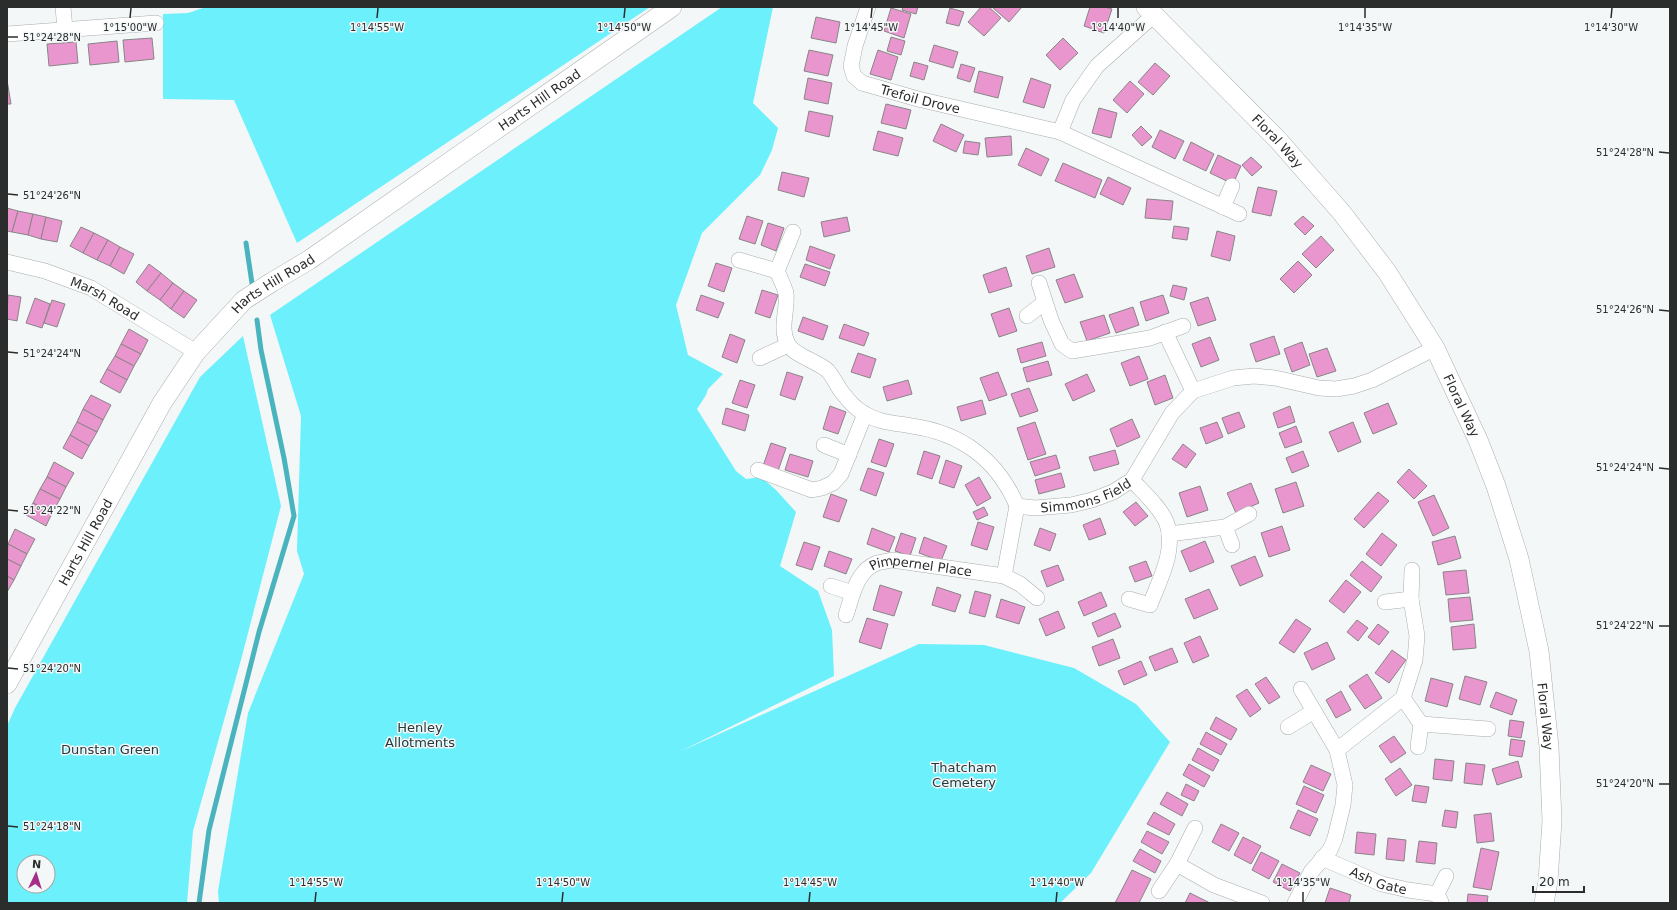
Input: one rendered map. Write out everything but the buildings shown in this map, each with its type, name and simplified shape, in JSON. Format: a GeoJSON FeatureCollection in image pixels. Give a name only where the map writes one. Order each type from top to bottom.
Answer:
{"type":"FeatureCollection","features":[{"type":"Feature","properties":{"kind":"street"},"geometry":{"type":"LineString","coordinates":[[63,7],[65,29]]}},
{"type":"Feature","properties":{"kind":"street","name":"Harts Hill Road"},"geometry":{"type":"LineString","coordinates":[[7,684],[162,402],[196,352],[244,300],[309,260],[672,7]]}},
{"type":"Feature","properties":{"kind":"street","name":"Trefoil Drove"},"geometry":{"type":"LineString","coordinates":[[868,7],[855,46],[851,66],[854,76],[862,83],[918,99],[1060,132],[1239,214]]}},
{"type":"Feature","properties":{"kind":"street"},"geometry":{"type":"LineString","coordinates":[[1060,132],[1073,100],[1097,66],[1150,11]]}},
{"type":"Feature","properties":{"kind":"street","name":"Floral Way"},"geometry":{"type":"LineString","coordinates":[[1150,11],[1278,140],[1342,213],[1386,272],[1435,348],[1478,440],[1496,486],[1519,559],[1539,651],[1549,747],[1552,821],[1548,881],[1544,903]]}},
{"type":"Feature","properties":{"kind":"street"},"geometry":{"type":"LineString","coordinates":[[7,34],[156,23]]}},
{"type":"Feature","properties":{"kind":"street"},"geometry":{"type":"LineString","coordinates":[[1223,207],[1232,186]]}},
{"type":"Feature","properties":{"kind":"street"},"geometry":{"type":"LineString","coordinates":[[793,232],[777,270],[786,294],[784,331],[788,345],[796,352],[818,363],[828,372],[842,393],[865,414],[897,425],[912,426],[959,440],[974,449],[994,467],[1010,488],[1017,506],[1004,576]]}},
{"type":"Feature","properties":{"kind":"street"},"geometry":{"type":"LineString","coordinates":[[739,260],[777,270]]}},
{"type":"Feature","properties":{"kind":"street","name":"Marsh Road"},"geometry":{"type":"LineString","coordinates":[[7,262],[45,271],[91,288],[196,352]]}},
{"type":"Feature","properties":{"kind":"street"},"geometry":{"type":"LineString","coordinates":[[1039,283],[1051,320],[1062,344],[1072,351],[1150,338],[1183,326]]}},
{"type":"Feature","properties":{"kind":"street"},"geometry":{"type":"LineString","coordinates":[[1027,316],[1045,302]]}},
{"type":"Feature","properties":{"kind":"street"},"geometry":{"type":"LineString","coordinates":[[1166,332],[1193,391]]}},
{"type":"Feature","properties":{"kind":"street"},"geometry":{"type":"LineString","coordinates":[[760,358],[788,345]]}},
{"type":"Feature","properties":{"kind":"street","name":"Simmons Field"},"geometry":{"type":"LineString","coordinates":[[1017,506],[1035,508],[1071,505],[1092,500],[1113,492],[1132,480],[1172,414],[1193,391],[1233,378],[1254,376],[1275,378],[1319,388],[1336,389],[1354,386],[1372,380],[1435,348]]}},
{"type":"Feature","properties":{"kind":"street"},"geometry":{"type":"LineString","coordinates":[[758,470],[812,490],[833,483],[841,474],[865,414]]}},
{"type":"Feature","properties":{"kind":"street"},"geometry":{"type":"LineString","coordinates":[[824,445],[849,454]]}},
{"type":"Feature","properties":{"kind":"street"},"geometry":{"type":"LineString","coordinates":[[1129,600],[1156,607],[1166,562],[1169,534],[1167,523],[1159,511],[1132,480]]}},
{"type":"Feature","properties":{"kind":"street"},"geometry":{"type":"LineString","coordinates":[[1169,534],[1225,528],[1249,514]]}},
{"type":"Feature","properties":{"kind":"street"},"geometry":{"type":"LineString","coordinates":[[1225,528],[1232,545]]}},
{"type":"Feature","properties":{"kind":"street","name":"Pimpernel Place"},"geometry":{"type":"LineString","coordinates":[[846,616],[857,580],[866,570],[876,564],[892,560],[1004,576],[1020,584],[1037,598]]}},
{"type":"Feature","properties":{"kind":"street"},"geometry":{"type":"LineString","coordinates":[[1337,750],[1403,698],[1415,660],[1416,636],[1411,599],[1412,570]]}},
{"type":"Feature","properties":{"kind":"street"},"geometry":{"type":"LineString","coordinates":[[831,586],[853,593]]}},
{"type":"Feature","properties":{"kind":"street"},"geometry":{"type":"LineString","coordinates":[[1385,602],[1411,599]]}},
{"type":"Feature","properties":{"kind":"street"},"geometry":{"type":"LineString","coordinates":[[1295,903],[1311,872],[1330,850],[1335,838],[1343,805],[1345,785],[1337,750],[1301,688]]}},
{"type":"Feature","properties":{"kind":"street"},"geometry":{"type":"LineString","coordinates":[[1403,698],[1420,724],[1418,747]]}},
{"type":"Feature","properties":{"kind":"street"},"geometry":{"type":"LineString","coordinates":[[1288,727],[1314,711]]}},
{"type":"Feature","properties":{"kind":"street"},"geometry":{"type":"LineString","coordinates":[[1420,724],[1488,729]]}},
{"type":"Feature","properties":{"kind":"street"},"geometry":{"type":"LineString","coordinates":[[1159,891],[1177,864],[1195,828]]}},
{"type":"Feature","properties":{"kind":"street","name":"Ash Gate"},"geometry":{"type":"LineString","coordinates":[[1322,858],[1382,884],[1439,898],[1446,876]]}},
{"type":"Feature","properties":{"kind":"street"},"geometry":{"type":"LineString","coordinates":[[1177,864],[1214,885],[1262,903]]}},
{"type":"Feature","properties":{"kind":"green space"},"geometry":{"type":"Polygon","coordinates":[[[206,7],[650,7],[297,243],[234,100],[163,99],[163,14],[188,13],[206,7]]]}},
{"type":"Feature","properties":{"kind":"green space"},"geometry":{"type":"Polygon","coordinates":[[[722,7],[773,7],[753,103],[778,128],[772,150],[760,175],[702,233],[676,305],[688,355],[723,374],[708,389],[697,409],[736,471],[746,479],[761,477],[776,490],[796,512],[780,566],[818,591],[832,630],[834,676],[679,752],[919,644],[984,645],[1074,668],[1136,704],[1170,742],[1091,873],[1060,903],[219,903],[218,891],[248,713],[304,574],[297,551],[301,416],[270,315],[722,7]]]}},
{"type":"Feature","properties":{"kind":"green space","name":"Dunstan Green"},"geometry":{"type":"Polygon","coordinates":[[[243,336],[281,506],[242,656],[193,831],[187,903],[7,903],[7,726],[15,708],[200,377],[243,336]]]}},
{"type":"Feature","properties":{"kind":"waterway"},"geometry":{"type":"LineString","coordinates":[[246,243],[253,290]]}},
{"type":"Feature","properties":{"kind":"waterway"},"geometry":{"type":"LineString","coordinates":[[199,903],[209,830],[259,632],[294,516],[284,458],[261,350],[257,320]]}},
{"type":"Feature","properties":{"kind":"park label","name":"Henley Allotments"},"geometry":{"type":"Point","coordinates":[420,734]}},
{"type":"Feature","properties":{"kind":"park label","name":"Thatcham Cemetery"},"geometry":{"type":"Point","coordinates":[964,774]}}]}
